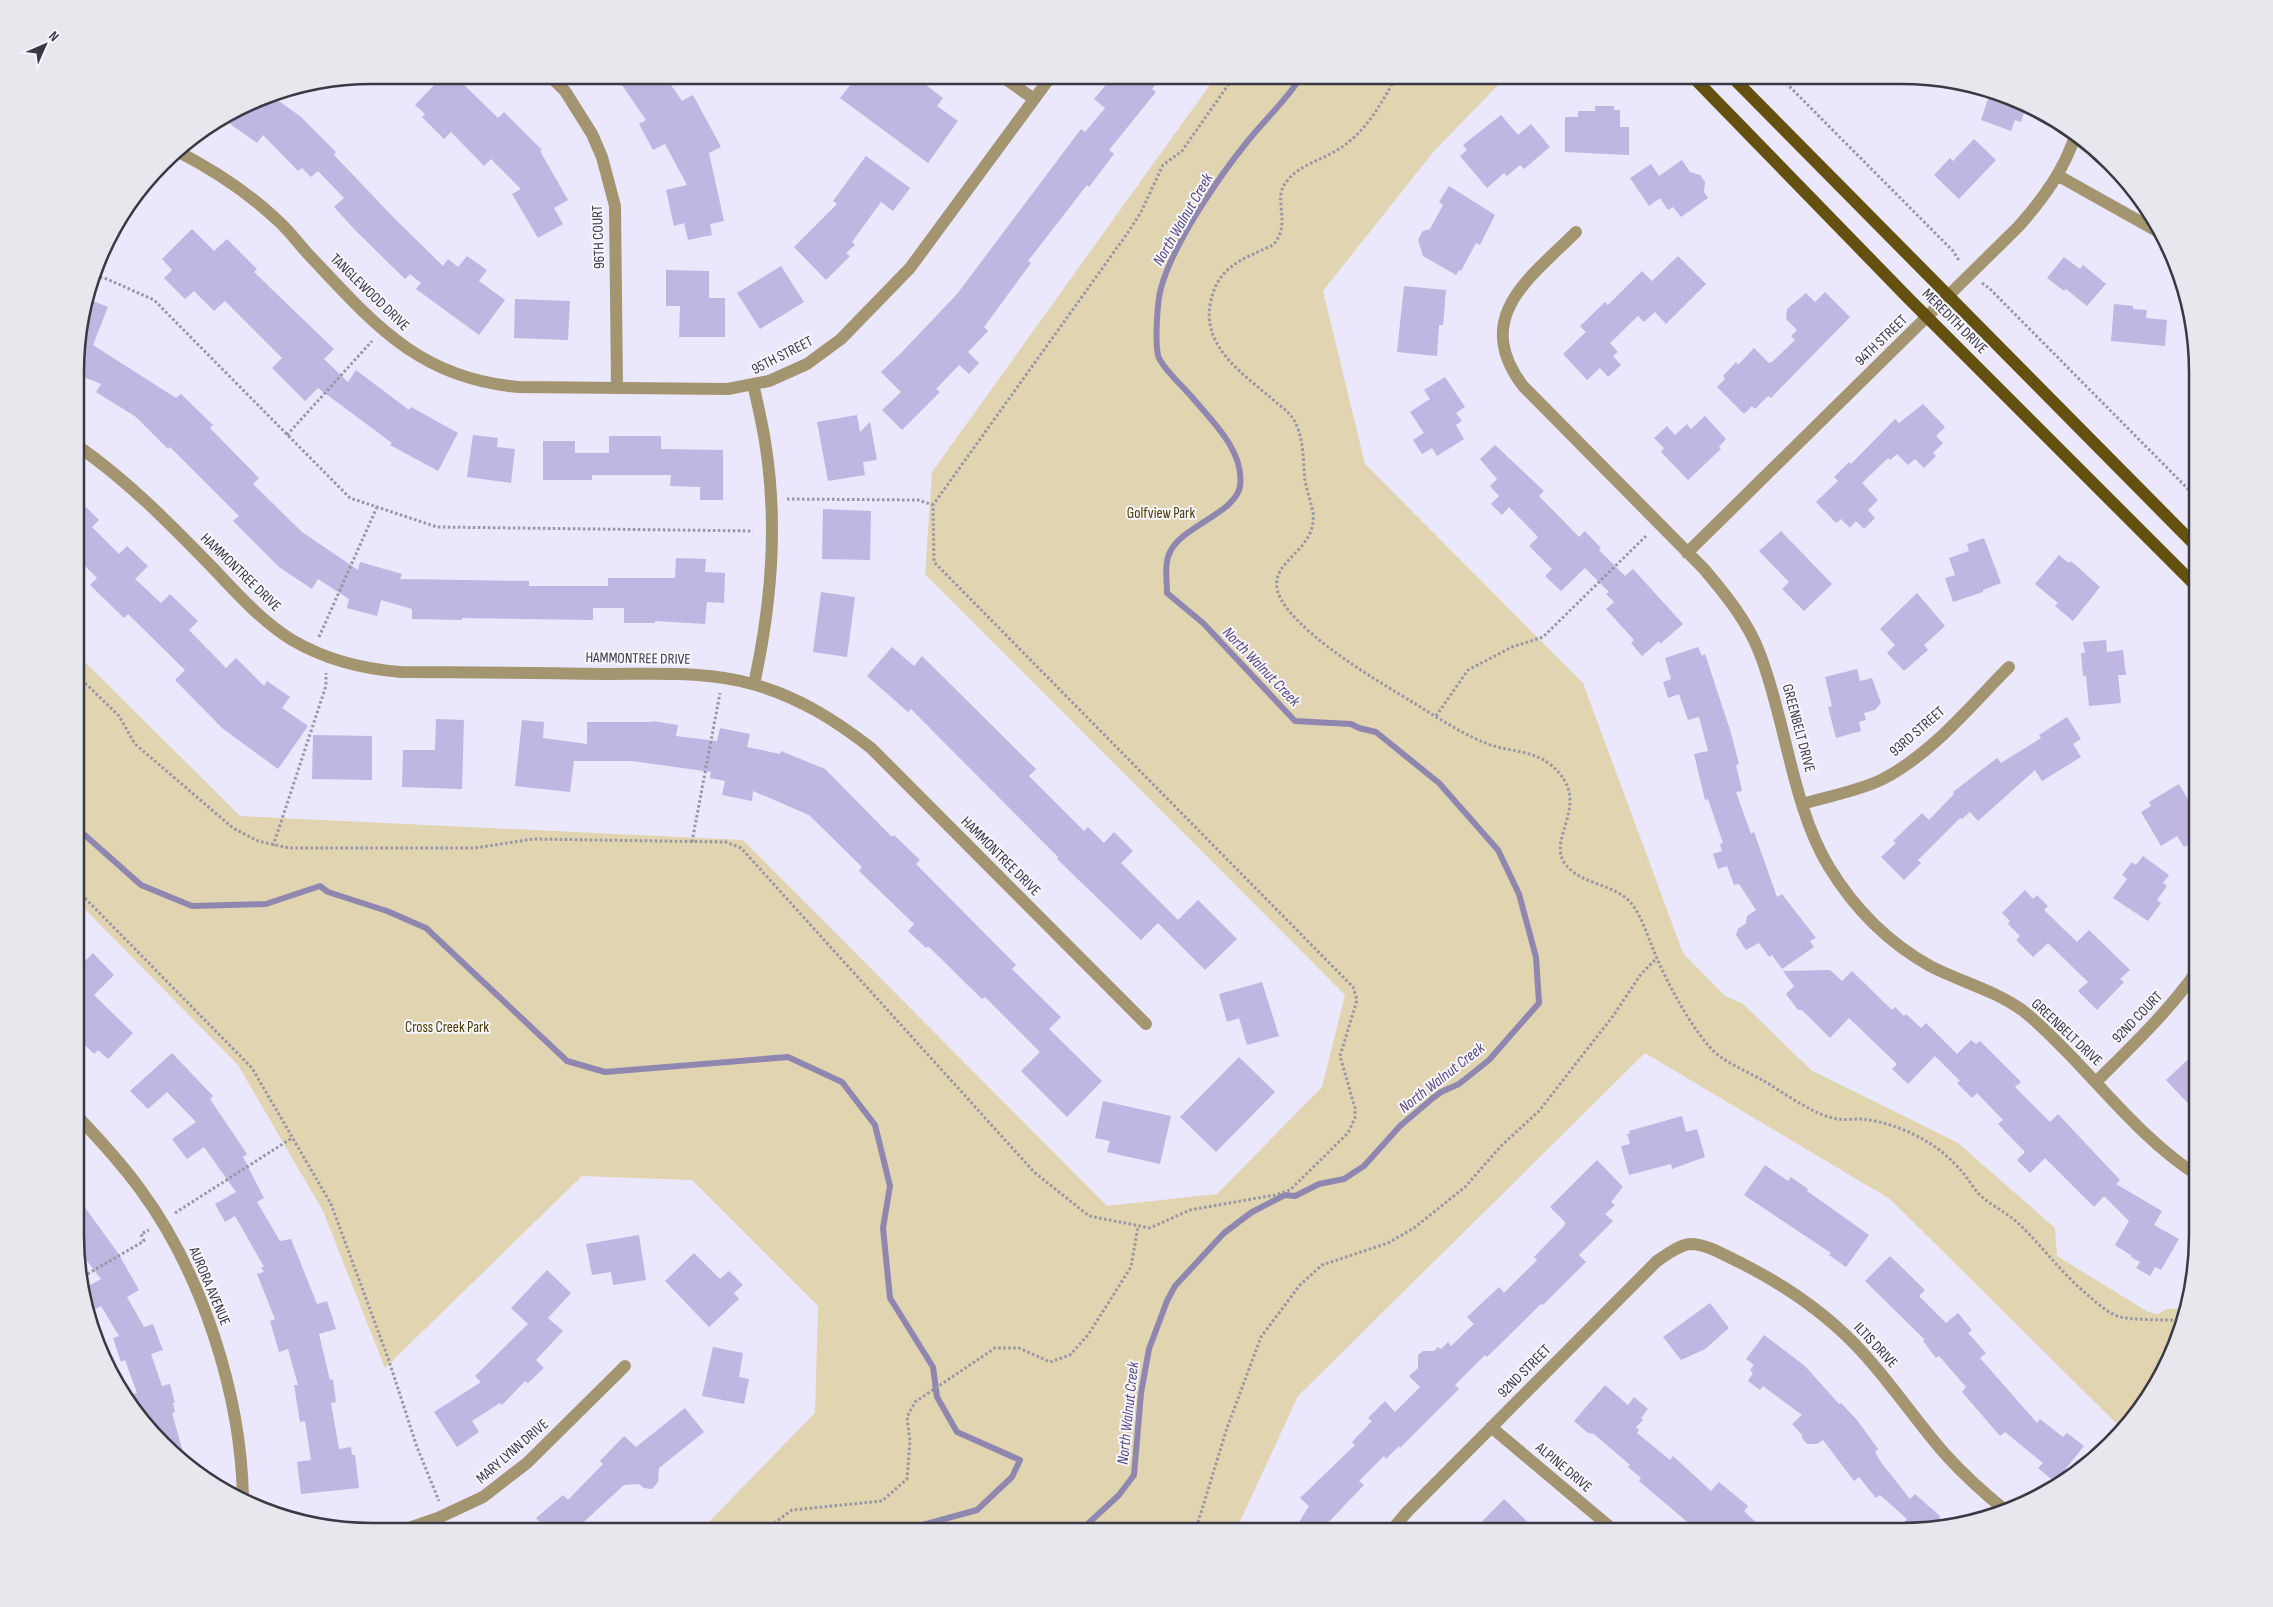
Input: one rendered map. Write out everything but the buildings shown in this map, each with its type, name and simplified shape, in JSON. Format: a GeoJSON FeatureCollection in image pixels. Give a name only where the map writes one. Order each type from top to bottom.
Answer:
{"type":"FeatureCollection","features":[{"type":"Feature","properties":{"kind":"main road","name":"MEREDITH DRIVE"},"geometry":{"type":"LineString","coordinates":[[1700,84],[2189,579]]}},
{"type":"Feature","properties":{"kind":"main road","name":"MEREDITH DRIVE"},"geometry":{"type":"LineString","coordinates":[[1739,84],[2189,539]]}},
{"type":"Feature","properties":{"kind":"street","name":"96TH COURT"},"geometry":{"type":"LineString","coordinates":[[558,84],[565,91],[592,134],[602,157],[615,206],[617,387]]}},
{"type":"Feature","properties":{"kind":"street"},"geometry":{"type":"LineString","coordinates":[[1012,84],[1034,100]]}},
{"type":"Feature","properties":{"kind":"street","name":"95TH STREET"},"geometry":{"type":"LineString","coordinates":[[754,684],[763,642],[771,578],[770,499],[766,448],[753,384],[769,381],[807,364],[841,340],[910,268],[1046,84]]}},
{"type":"Feature","properties":{"kind":"street","name":"94TH STREET"},"geometry":{"type":"LineString","coordinates":[[1687,553],[2018,227],[2041,201],[2057,175],[2073,140]]}},
{"type":"Feature","properties":{"kind":"street","name":"TANGLEWOOD DRIVE"},"geometry":{"type":"LineString","coordinates":[[183,154],[235,184],[277,219],[382,330],[416,356],[454,374],[495,385],[728,389],[753,384]]}},
{"type":"Feature","properties":{"kind":"street"},"geometry":{"type":"LineString","coordinates":[[2057,175],[2151,228]]}},
{"type":"Feature","properties":{"kind":"street","name":"GREENBELT DRIVE"},"geometry":{"type":"LineString","coordinates":[[1576,232],[1523,284],[1512,300],[1504,317],[1502,336],[1505,354],[1512,372],[1523,386],[1725,593],[1745,623],[1759,652],[1771,687],[1802,804],[1828,866],[1848,896],[1872,922],[1897,944],[1931,966],[1993,992],[2022,1010],[2048,1033],[2158,1144],[2178,1163],[2189,1170]]}},
{"type":"Feature","properties":{"kind":"street","name":"HAMMONTREE DRIVE"},"geometry":{"type":"LineString","coordinates":[[84,450],[112,470],[153,507],[257,613],[292,640],[325,656],[374,670],[401,672],[699,674],[754,684],[788,696],[815,709],[841,725],[871,748],[1146,1024]]}},
{"type":"Feature","properties":{"kind":"street","name":"93RD STREET"},"geometry":{"type":"LineString","coordinates":[[1802,804],[1882,780],[1908,764],[1931,745],[2009,667]]}},
{"type":"Feature","properties":{"kind":"street","name":"92ND COURT"},"geometry":{"type":"LineString","coordinates":[[2096,1082],[2150,1028],[2189,983]]}},
{"type":"Feature","properties":{"kind":"street","name":"AURORA AVENUE"},"geometry":{"type":"LineString","coordinates":[[84,1123],[111,1152],[141,1191],[186,1267],[208,1319],[226,1374],[237,1430],[243,1493]]}},
{"type":"Feature","properties":{"kind":"street","name":"92ND STREET"},"geometry":{"type":"LineString","coordinates":[[1399,1523],[1657,1261],[1672,1251],[1689,1244]]}},
{"type":"Feature","properties":{"kind":"street","name":"ILTIS DRIVE"},"geometry":{"type":"LineString","coordinates":[[1689,1244],[1718,1252],[1760,1273],[1797,1296],[1833,1323],[1863,1353],[1947,1456],[2000,1506]]}},
{"type":"Feature","properties":{"kind":"street","name":"MARY LYNN DRIVE"},"geometry":{"type":"LineString","coordinates":[[422,1523],[483,1497],[527,1463],[625,1366]]}},
{"type":"Feature","properties":{"kind":"street","name":"ALPINE DRIVE"},"geometry":{"type":"LineString","coordinates":[[1491,1428],[1605,1523]]}},
{"type":"Feature","properties":{"kind":"path"},"geometry":{"type":"LineString","coordinates":[[84,682],[119,716],[135,744],[233,828],[273,846],[289,848],[475,848],[533,839],[726,842],[741,848],[1034,1172],[1089,1216],[1150,1228],[1190,1210],[1275,1195],[1290,1190],[1348,1133],[1355,1118],[1355,1108],[1340,1056],[1357,1000],[1356,992],[934,562],[933,505],[1141,212],[1162,165],[1182,151],[1229,84]]}},
{"type":"Feature","properties":{"kind":"path"},"geometry":{"type":"LineString","coordinates":[[1392,84],[1378,111],[1357,136],[1338,150],[1296,171],[1285,182],[1281,193],[1283,223],[1278,240],[1273,245],[1232,264],[1220,277],[1213,290],[1209,313],[1213,336],[1222,352],[1236,368],[1294,419],[1299,432],[1306,485],[1314,518],[1313,529],[1304,545],[1280,568],[1276,581],[1279,593],[1286,607],[1320,640],[1376,680],[1486,743],[1534,754],[1562,774],[1570,789],[1571,806],[1560,853],[1565,865],[1578,876],[1628,898],[1643,921],[1657,958],[1703,1040],[1719,1056],[1814,1110],[1833,1118],[1863,1119],[1880,1123],[1925,1140],[1950,1158],[1975,1190],[2018,1222],[2070,1281],[2112,1314],[2127,1318],[2176,1321]]}},
{"type":"Feature","properties":{"kind":"path"},"geometry":{"type":"LineString","coordinates":[[1787,84],[1953,251],[1970,275],[1989,288],[2189,490]]}},
{"type":"Feature","properties":{"kind":"path"},"geometry":{"type":"LineString","coordinates":[[100,277],[154,300],[350,498],[437,527],[753,531]]}},
{"type":"Feature","properties":{"kind":"path"},"geometry":{"type":"LineString","coordinates":[[287,435],[382,330]]}},
{"type":"Feature","properties":{"kind":"path"},"geometry":{"type":"LineString","coordinates":[[770,499],[918,500],[933,505]]}},
{"type":"Feature","properties":{"kind":"path"},"geometry":{"type":"LineString","coordinates":[[313,650],[377,507]]}},
{"type":"Feature","properties":{"kind":"path"},"geometry":{"type":"LineString","coordinates":[[1436,716],[1468,670],[1512,647],[1542,637],[1658,524]]}},
{"type":"Feature","properties":{"kind":"path"},"geometry":{"type":"LineString","coordinates":[[273,846],[326,686],[325,656]]}},
{"type":"Feature","properties":{"kind":"path"},"geometry":{"type":"LineString","coordinates":[[692,842],[718,698],[726,679]]}},
{"type":"Feature","properties":{"kind":"path"},"geometry":{"type":"LineString","coordinates":[[84,897],[252,1068],[331,1204],[388,1358],[417,1447],[444,1515]]}},
{"type":"Feature","properties":{"kind":"path"},"geometry":{"type":"LineString","coordinates":[[1197,1523],[1227,1428],[1261,1338],[1300,1285],[1322,1265],[1388,1243],[1414,1228],[1466,1187],[1501,1146],[1539,1110],[1613,1016],[1636,980],[1657,958]]}},
{"type":"Feature","properties":{"kind":"path"},"geometry":{"type":"LineString","coordinates":[[86,1275],[144,1241],[141,1234],[292,1138]]}},
{"type":"Feature","properties":{"kind":"path"},"geometry":{"type":"LineString","coordinates":[[774,1523],[792,1510],[882,1501],[908,1479],[910,1441],[907,1417],[915,1402],[995,1348],[1020,1348],[1050,1362],[1070,1355],[1088,1335],[1131,1267],[1138,1226]]}},
{"type":"Feature","properties":{"kind":"green space"},"geometry":{"type":"Polygon","coordinates":[[[1211,84],[1499,84],[1434,151],[1323,291],[1365,464],[1583,683],[1683,953],[1725,996],[1742,1003],[1811,1070],[1958,1143],[2055,1228],[2057,1256],[2148,1312],[2158,1314],[2166,1309],[2179,1308],[2160,1363],[2130,1411],[2119,1424],[2114,1421],[1890,1199],[1645,1053],[1298,1396],[1239,1523],[708,1523],[815,1413],[818,1306],[692,1180],[582,1176],[385,1368],[323,1211],[238,1065],[84,908],[84,661],[240,816],[743,840],[1107,1206],[1217,1194],[1322,1087],[1345,995],[925,574],[932,472],[1211,84]]]}},
{"type":"Feature","properties":{"kind":"waterway","name":"North Walnut Creek"},"geometry":{"type":"LineString","coordinates":[[1089,1523],[1119,1495],[1134,1475],[1141,1393],[1149,1349],[1167,1301],[1175,1286],[1224,1233],[1252,1212],[1285,1195],[1295,1196],[1319,1184],[1344,1179],[1364,1166],[1400,1126],[1433,1098],[1459,1084],[1489,1060],[1539,1003],[1536,957],[1519,894],[1498,850],[1439,783],[1376,732],[1351,724],[1295,721],[1203,623],[1167,593],[1166,567],[1170,552],[1185,535],[1229,504],[1236,496],[1240,486],[1240,473],[1232,448],[1225,437],[1159,359],[1157,331],[1158,302],[1161,288],[1175,252],[1210,192],[1247,142],[1296,84]]}},
{"type":"Feature","properties":{"kind":"waterway"},"geometry":{"type":"LineString","coordinates":[[84,834],[141,885],[192,906],[266,904],[320,886],[328,892],[387,911],[426,928],[567,1061],[605,1072],[788,1057],[842,1082],[875,1125],[890,1186],[883,1228],[890,1298],[933,1367],[937,1397],[957,1432],[1020,1460],[1012,1477],[977,1510],[930,1523]]}},
{"type":"Feature","properties":{"kind":"park label","name":"Golfview Park"},"geometry":{"type":"Point","coordinates":[1161,513]}},
{"type":"Feature","properties":{"kind":"park label","name":"Cross Creek Park"},"geometry":{"type":"Point","coordinates":[447,1027]}}]}
